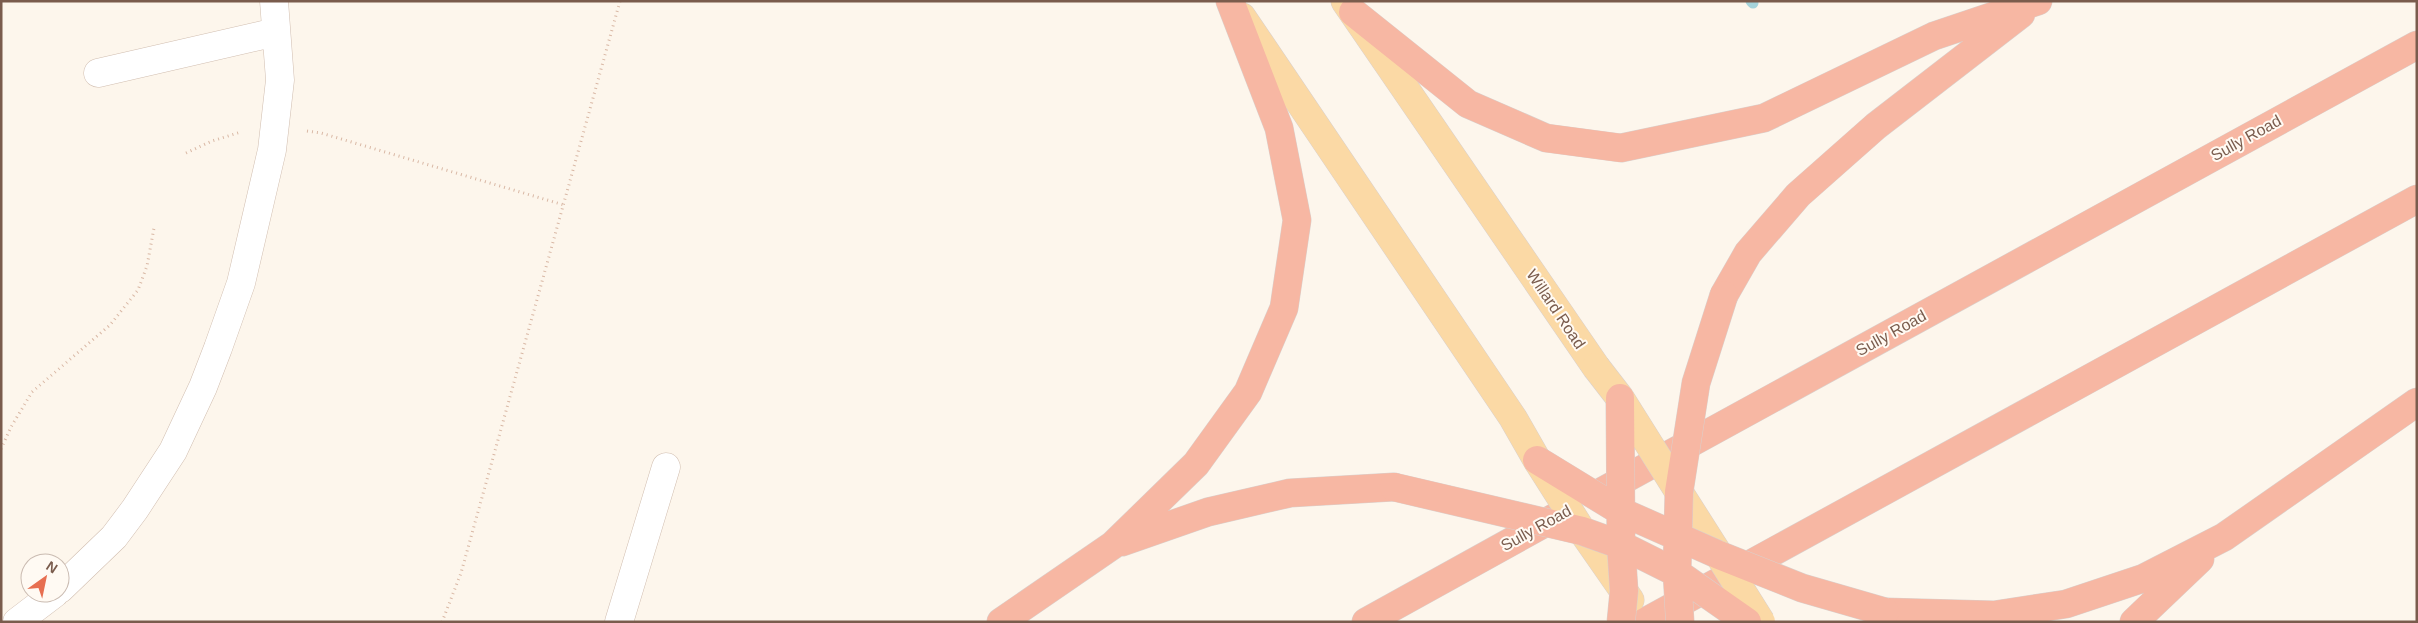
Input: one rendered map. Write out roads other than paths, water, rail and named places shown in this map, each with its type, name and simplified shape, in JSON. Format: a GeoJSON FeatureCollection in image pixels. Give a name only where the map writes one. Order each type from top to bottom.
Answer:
{"type":"FeatureCollection","features":[{"type":"Feature","properties":{"kind":"highway"},"geometry":{"type":"LineString","coordinates":[[1001,622],[1113,545],[1196,464],[1248,392],[1284,308],[1297,220],[1279,128],[1231,1]]}},
{"type":"Feature","properties":{"kind":"highway"},"geometry":{"type":"LineString","coordinates":[[1349,7],[1468,104],[1546,138],[1621,148],[1764,118],[1934,36],[2038,1]]}},
{"type":"Feature","properties":{"kind":"highway"},"geometry":{"type":"LineString","coordinates":[[1680,622],[1677,573],[1679,492],[1696,383],[1724,296],[1748,253],[1798,195],[1876,126],[2038,1]]}},
{"type":"Feature","properties":{"kind":"highway","name":"Sully Road"},"geometry":{"type":"LineString","coordinates":[[1366,622],[2417,44]]}},
{"type":"Feature","properties":{"kind":"highway"},"geometry":{"type":"LineString","coordinates":[[1644,622],[2417,199]]}},
{"type":"Feature","properties":{"kind":"highway"},"geometry":{"type":"LineString","coordinates":[[1620,398],[1622,512],[1620,545],[1624,591],[1622,622]]}},
{"type":"Feature","properties":{"kind":"highway"},"geometry":{"type":"LineString","coordinates":[[1536,460],[1622,512],[1719,555],[1802,588],[1885,612],[1994,616],[2066,604],[2144,578],[2224,537],[2417,402]]}},
{"type":"Feature","properties":{"kind":"highway"},"geometry":{"type":"LineString","coordinates":[[1113,545],[1208,512],[1290,493],[1394,487],[1582,531],[1620,545],[1677,573],[1747,622]]}},
{"type":"Feature","properties":{"kind":"highway"},"geometry":{"type":"LineString","coordinates":[[2134,622],[2224,537]]}},
{"type":"Feature","properties":{"kind":"main road"},"geometry":{"type":"LineString","coordinates":[[1231,1],[1513,418],[1536,460],[1644,622]]}},
{"type":"Feature","properties":{"kind":"main road","name":"Willard Road"},"geometry":{"type":"LineString","coordinates":[[1349,7],[1596,367],[1620,398],[1761,622]]}},
{"type":"Feature","properties":{"kind":"lane"},"geometry":{"type":"LineString","coordinates":[[70,580],[114,538],[173,451],[203,387],[241,284],[268,174],[280,80],[274,1]]}},
{"type":"Feature","properties":{"kind":"lane"},"geometry":{"type":"LineString","coordinates":[[98,73],[276,32]]}},
{"type":"Feature","properties":{"kind":"lane"},"geometry":{"type":"LineString","coordinates":[[619,622],[666,467]]}},
{"type":"Feature","properties":{"kind":"lane"},"geometry":{"type":"LineString","coordinates":[[17,622],[42,603]]}}]}
